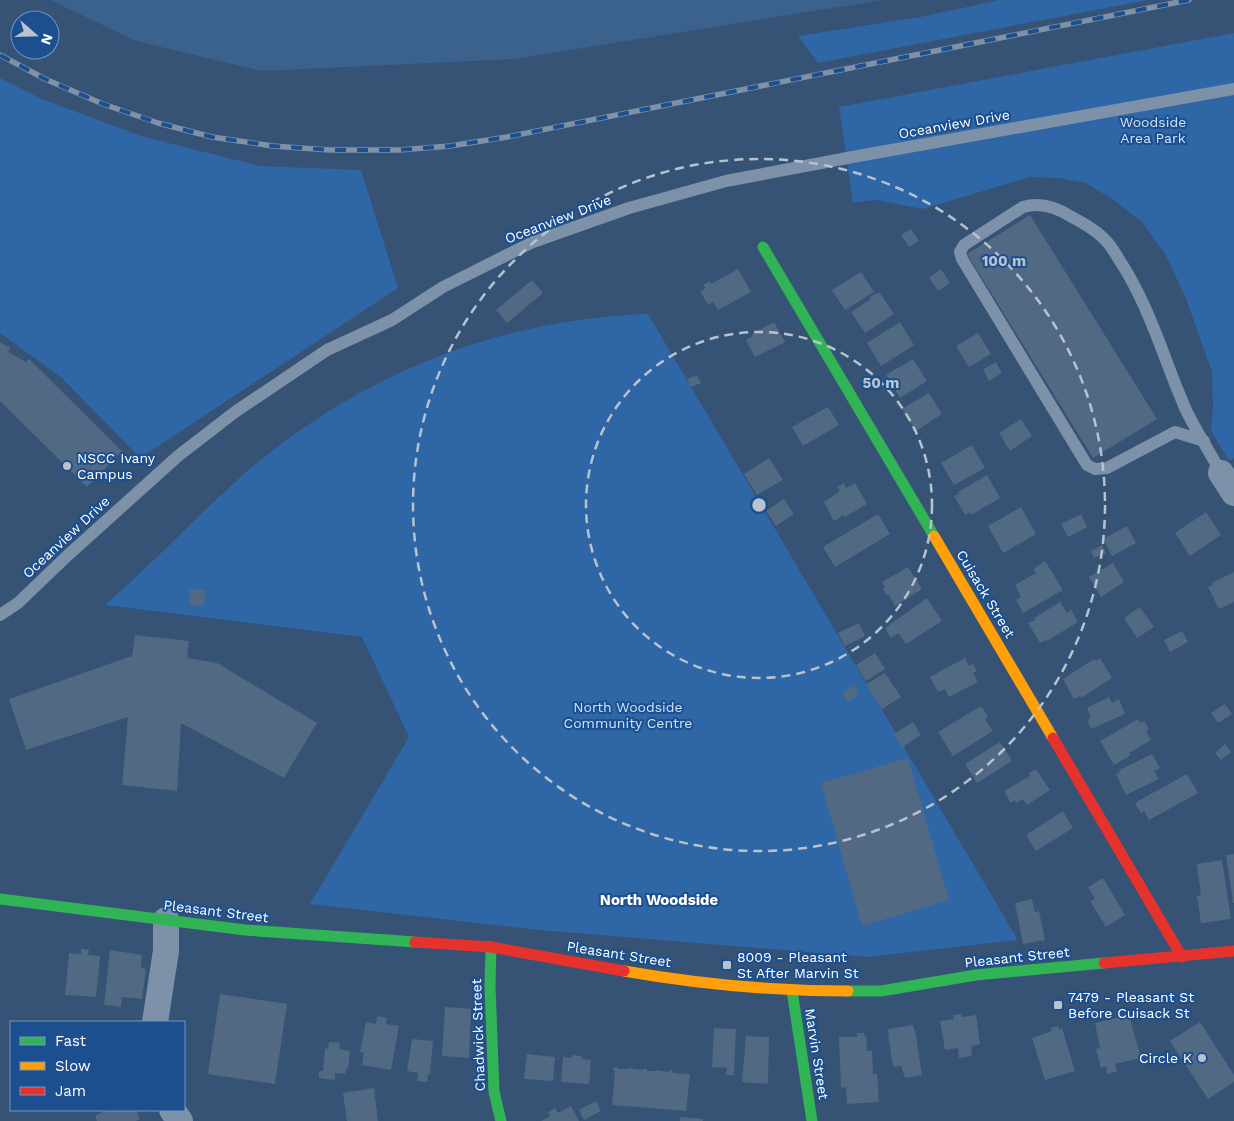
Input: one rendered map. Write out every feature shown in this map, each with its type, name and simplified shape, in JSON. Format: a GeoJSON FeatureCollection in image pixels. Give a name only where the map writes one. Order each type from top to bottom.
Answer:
{"type":"FeatureCollection","features":[{"type":"Feature","properties":{"kind":"main road","name":"Cuisack Street"},"geometry":{"type":"LineString","coordinates":[[763,247],[1182,957]]}},
{"type":"Feature","properties":{"kind":"main road","name":"Pleasant Street"},"geometry":{"type":"LineString","coordinates":[[0,898],[245,930],[491,947],[653,976],[792,991],[881,990],[976,975],[1234,952]]}},
{"type":"Feature","properties":{"kind":"main road","name":"Chadwick Street"},"geometry":{"type":"LineString","coordinates":[[491,947],[490,986],[494,1092],[501,1121]]}},
{"type":"Feature","properties":{"kind":"main road","name":"Marvin Street"},"geometry":{"type":"LineString","coordinates":[[792,991],[812,1121]]}},
{"type":"Feature","properties":{"kind":"street"},"geometry":{"type":"LineString","coordinates":[[155,1021],[166,951],[166,920]]}},
{"type":"Feature","properties":{"kind":"lane","name":"Oceanview Drive"},"geometry":{"type":"LineString","coordinates":[[0,615],[18,603],[178,456],[235,412],[327,350],[392,320],[443,287],[533,242],[630,208],[726,181],[866,154],[1234,89]]}},
{"type":"Feature","properties":{"kind":"lane"},"geometry":{"type":"LineString","coordinates":[[1204,441],[1175,432],[1107,468],[1095,469],[1087,465],[962,259],[960,252],[964,245],[1023,207],[1033,204],[1063,212],[1085,224],[1107,241],[1128,273],[1151,319],[1187,411],[1228,483]]}},
{"type":"Feature","properties":{"kind":"green space"},"geometry":{"type":"Polygon","coordinates":[[[1000,0],[1148,0],[818,63],[798,36],[920,17],[1000,0]]]}},
{"type":"Feature","properties":{"kind":"green space","name":"Woodside Area Park"},"geometry":{"type":"Polygon","coordinates":[[[1234,33],[1234,458],[1229,461],[1211,431],[1213,408],[1212,372],[1185,296],[1165,254],[1142,222],[1112,199],[1086,183],[1059,178],[1030,177],[923,209],[875,200],[853,203],[839,107],[1234,33]]]}},
{"type":"Feature","properties":{"kind":"green space"},"geometry":{"type":"Polygon","coordinates":[[[0,78],[42,99],[141,136],[260,166],[361,170],[398,288],[140,458],[62,378],[0,333],[0,78]]]}},
{"type":"Feature","properties":{"kind":"green space","name":"North Woodside Community Centre"},"geometry":{"type":"Polygon","coordinates":[[[648,314],[1018,940],[867,957],[539,930],[310,904],[409,737],[362,637],[105,605],[245,473],[289,438],[335,408],[383,381],[433,359],[485,341],[538,327],[592,318],[648,314]]]}},
{"type":"Feature","properties":{"kind":"shaded area"},"geometry":{"type":"Polygon","coordinates":[[[50,0],[883,0],[514,59],[261,71],[136,41],[50,0]]]}},
{"type":"Feature","properties":{"kind":"building"},"geometry":{"type":"Polygon","coordinates":[[[1030,215],[1157,419],[1093,458],[967,254],[1030,215]]]}},
{"type":"Feature","properties":{"kind":"building"},"geometry":{"type":"Polygon","coordinates":[[[911,229],[919,241],[909,247],[901,235],[911,229]]]}},
{"type":"Feature","properties":{"kind":"building"},"geometry":{"type":"Polygon","coordinates":[[[738,269],[751,292],[718,310],[713,302],[708,305],[700,291],[706,288],[703,285],[710,281],[711,284],[738,269]]]}},
{"type":"Feature","properties":{"kind":"building"},"geometry":{"type":"Polygon","coordinates":[[[941,269],[950,283],[938,291],[929,278],[941,269]]]}},
{"type":"Feature","properties":{"kind":"building"},"geometry":{"type":"Polygon","coordinates":[[[861,272],[874,292],[845,310],[832,290],[861,272]]]}},
{"type":"Feature","properties":{"kind":"building"},"geometry":{"type":"Polygon","coordinates":[[[532,280],[543,293],[507,323],[496,310],[532,280]]]}},
{"type":"Feature","properties":{"kind":"building"},"geometry":{"type":"Polygon","coordinates":[[[877,293],[880,293],[894,314],[865,333],[851,312],[877,293]]]}},
{"type":"Feature","properties":{"kind":"building"},"geometry":{"type":"Polygon","coordinates":[[[774,322],[785,342],[755,357],[746,340],[753,336],[752,334],[774,322]]]}},
{"type":"Feature","properties":{"kind":"building"},"geometry":{"type":"Polygon","coordinates":[[[900,322],[914,345],[881,366],[867,343],[900,322]]]}},
{"type":"Feature","properties":{"kind":"building"},"geometry":{"type":"Polygon","coordinates":[[[978,333],[991,354],[969,367],[956,346],[978,333]]]}},
{"type":"Feature","properties":{"kind":"building"},"geometry":{"type":"Polygon","coordinates":[[[0,342],[10,348],[8,352],[26,362],[29,359],[122,451],[87,487],[0,401],[0,342]]]}},
{"type":"Feature","properties":{"kind":"building"},"geometry":{"type":"Polygon","coordinates":[[[913,359],[927,381],[900,398],[886,375],[913,359]]]}},
{"type":"Feature","properties":{"kind":"building"},"geometry":{"type":"Polygon","coordinates":[[[996,362],[1002,373],[989,381],[983,369],[996,362]]]}},
{"type":"Feature","properties":{"kind":"building"},"geometry":{"type":"Polygon","coordinates":[[[697,375],[701,383],[691,387],[687,379],[697,375]]]}},
{"type":"Feature","properties":{"kind":"building"},"geometry":{"type":"Polygon","coordinates":[[[929,393],[942,414],[916,431],[902,409],[929,393]]]}},
{"type":"Feature","properties":{"kind":"building"},"geometry":{"type":"Polygon","coordinates":[[[828,407],[839,425],[803,446],[792,427],[828,407]]]}},
{"type":"Feature","properties":{"kind":"building"},"geometry":{"type":"Polygon","coordinates":[[[1021,419],[1032,436],[1010,451],[999,433],[1021,419]]]}},
{"type":"Feature","properties":{"kind":"building"},"geometry":{"type":"Polygon","coordinates":[[[972,445],[985,468],[954,485],[941,463],[972,445]]]}},
{"type":"Feature","properties":{"kind":"building"},"geometry":{"type":"Polygon","coordinates":[[[769,458],[783,480],[757,495],[744,474],[769,458]]]}},
{"type":"Feature","properties":{"kind":"building"},"geometry":{"type":"Polygon","coordinates":[[[987,475],[1000,498],[971,515],[970,512],[965,515],[954,496],[987,475]]]}},
{"type":"Feature","properties":{"kind":"building"},"geometry":{"type":"Polygon","coordinates":[[[844,483],[846,488],[855,483],[867,504],[834,521],[824,502],[840,491],[837,487],[844,483]]]}},
{"type":"Feature","properties":{"kind":"building"},"geometry":{"type":"Polygon","coordinates":[[[784,499],[794,514],[776,526],[766,511],[784,499]]]}},
{"type":"Feature","properties":{"kind":"building"},"geometry":{"type":"Polygon","coordinates":[[[1021,507],[1036,534],[1003,553],[988,526],[1021,507]]]}},
{"type":"Feature","properties":{"kind":"building"},"geometry":{"type":"Polygon","coordinates":[[[1206,512],[1221,535],[1190,556],[1175,533],[1206,512]]]}},
{"type":"Feature","properties":{"kind":"building"},"geometry":{"type":"Polygon","coordinates":[[[878,514],[890,534],[835,567],[823,547],[878,514]]]}},
{"type":"Feature","properties":{"kind":"building"},"geometry":{"type":"Polygon","coordinates":[[[1081,514],[1087,527],[1068,537],[1061,524],[1081,514]]]}},
{"type":"Feature","properties":{"kind":"building"},"geometry":{"type":"Polygon","coordinates":[[[1127,526],[1136,543],[1112,556],[1103,539],[1127,526]]]}},
{"type":"Feature","properties":{"kind":"building"},"geometry":{"type":"Polygon","coordinates":[[[1102,545],[1106,553],[1094,558],[1091,551],[1102,545]]]}},
{"type":"Feature","properties":{"kind":"building"},"geometry":{"type":"Polygon","coordinates":[[[1045,561],[1063,590],[1023,613],[1016,600],[1021,597],[1015,585],[1036,573],[1033,569],[1045,561]]]}},
{"type":"Feature","properties":{"kind":"building"},"geometry":{"type":"Polygon","coordinates":[[[1113,563],[1124,582],[1101,597],[1089,577],[1113,563]]]}},
{"type":"Feature","properties":{"kind":"building"},"geometry":{"type":"Polygon","coordinates":[[[908,567],[922,589],[895,606],[883,589],[885,587],[882,582],[908,567]]]}},
{"type":"Feature","properties":{"kind":"building"},"geometry":{"type":"Polygon","coordinates":[[[1234,572],[1234,602],[1219,609],[1208,587],[1234,572]]]}},
{"type":"Feature","properties":{"kind":"building"},"geometry":{"type":"Polygon","coordinates":[[[190,589],[205,590],[204,606],[189,605],[190,589]]]}},
{"type":"Feature","properties":{"kind":"building"},"geometry":{"type":"Polygon","coordinates":[[[927,598],[942,621],[906,644],[898,633],[891,638],[885,628],[927,598]]]}},
{"type":"Feature","properties":{"kind":"building"},"geometry":{"type":"Polygon","coordinates":[[[1060,602],[1067,613],[1071,610],[1078,622],[1047,641],[1040,643],[1028,623],[1060,602]]]}},
{"type":"Feature","properties":{"kind":"building"},"geometry":{"type":"Polygon","coordinates":[[[1140,607],[1154,627],[1137,638],[1124,618],[1140,607]]]}},
{"type":"Feature","properties":{"kind":"building"},"geometry":{"type":"Polygon","coordinates":[[[859,623],[865,636],[845,646],[838,633],[859,623]]]}},
{"type":"Feature","properties":{"kind":"building"},"geometry":{"type":"Polygon","coordinates":[[[1182,631],[1188,642],[1170,652],[1164,640],[1182,631]]]}},
{"type":"Feature","properties":{"kind":"building"},"geometry":{"type":"Polygon","coordinates":[[[135,635],[189,641],[187,658],[217,663],[317,723],[284,778],[181,723],[177,791],[122,785],[128,717],[26,750],[9,699],[132,656],[135,635]]]}},
{"type":"Feature","properties":{"kind":"building"},"geometry":{"type":"Polygon","coordinates":[[[875,653],[885,669],[866,681],[856,665],[875,653]]]}},
{"type":"Feature","properties":{"kind":"building"},"geometry":{"type":"Polygon","coordinates":[[[965,658],[969,666],[973,664],[977,671],[973,673],[978,682],[949,697],[945,689],[938,692],[930,677],[965,658]]]}},
{"type":"Feature","properties":{"kind":"building"},"geometry":{"type":"Polygon","coordinates":[[[1100,658],[1112,678],[1081,698],[1080,696],[1074,699],[1063,679],[1094,659],[1096,661],[1100,658]]]}},
{"type":"Feature","properties":{"kind":"building"},"geometry":{"type":"Polygon","coordinates":[[[885,673],[901,697],[882,709],[866,684],[885,673]]]}},
{"type":"Feature","properties":{"kind":"building"},"geometry":{"type":"Polygon","coordinates":[[[854,685],[859,694],[848,702],[842,693],[854,685]]]}},
{"type":"Feature","properties":{"kind":"building"},"geometry":{"type":"Polygon","coordinates":[[[1109,697],[1112,703],[1119,699],[1125,714],[1091,729],[1087,720],[1091,718],[1087,708],[1109,697]]]}},
{"type":"Feature","properties":{"kind":"building"},"geometry":{"type":"Polygon","coordinates":[[[1225,704],[1232,714],[1218,723],[1211,713],[1225,704]]]}},
{"type":"Feature","properties":{"kind":"building"},"geometry":{"type":"Polygon","coordinates":[[[981,706],[988,717],[985,719],[993,731],[953,756],[938,732],[981,706]]]}},
{"type":"Feature","properties":{"kind":"building"},"geometry":{"type":"Polygon","coordinates":[[[1138,719],[1140,723],[1144,721],[1149,729],[1146,731],[1151,740],[1129,753],[1131,755],[1114,765],[1100,741],[1138,719]]]}},
{"type":"Feature","properties":{"kind":"building"},"geometry":{"type":"Polygon","coordinates":[[[913,722],[921,735],[902,747],[894,734],[913,722]]]}},
{"type":"Feature","properties":{"kind":"building"},"geometry":{"type":"Polygon","coordinates":[[[1000,742],[1012,761],[977,783],[965,764],[1000,742]]]}},
{"type":"Feature","properties":{"kind":"building"},"geometry":{"type":"Polygon","coordinates":[[[1225,744],[1231,752],[1221,760],[1215,753],[1225,744]]]}},
{"type":"Feature","properties":{"kind":"building"},"geometry":{"type":"Polygon","coordinates":[[[1152,754],[1160,768],[1154,771],[1159,779],[1126,795],[1116,774],[1120,772],[1119,770],[1152,754]]]}},
{"type":"Feature","properties":{"kind":"building"},"geometry":{"type":"Polygon","coordinates":[[[908,758],[949,900],[862,926],[821,783],[908,758]]]}},
{"type":"Feature","properties":{"kind":"building"},"geometry":{"type":"Polygon","coordinates":[[[1036,769],[1050,790],[1027,805],[1023,799],[1016,803],[1015,800],[1011,803],[1004,791],[1030,776],[1029,773],[1036,769]]]}},
{"type":"Feature","properties":{"kind":"building"},"geometry":{"type":"Polygon","coordinates":[[[1187,774],[1198,793],[1149,820],[1144,811],[1141,813],[1135,804],[1138,801],[1187,774]]]}},
{"type":"Feature","properties":{"kind":"building"},"geometry":{"type":"Polygon","coordinates":[[[1063,811],[1073,828],[1036,851],[1026,835],[1063,811]]]}},
{"type":"Feature","properties":{"kind":"building"},"geometry":{"type":"Polygon","coordinates":[[[1234,854],[1234,903],[1233,903],[1226,855],[1234,854]]]}},
{"type":"Feature","properties":{"kind":"building"},"geometry":{"type":"Polygon","coordinates":[[[1222,860],[1231,919],[1201,923],[1197,896],[1201,895],[1197,864],[1222,860]]]}},
{"type":"Feature","properties":{"kind":"building"},"geometry":{"type":"Polygon","coordinates":[[[1103,878],[1125,915],[1106,927],[1090,901],[1095,899],[1088,887],[1103,878]]]}},
{"type":"Feature","properties":{"kind":"building"},"geometry":{"type":"Polygon","coordinates":[[[1032,899],[1035,912],[1039,911],[1045,940],[1023,944],[1015,903],[1032,899]]]}},
{"type":"Feature","properties":{"kind":"building"},"geometry":{"type":"Polygon","coordinates":[[[81,949],[89,950],[88,955],[100,956],[96,997],[65,995],[69,953],[81,954],[81,949]]]}},
{"type":"Feature","properties":{"kind":"building"},"geometry":{"type":"Polygon","coordinates":[[[110,950],[142,955],[141,968],[146,969],[142,999],[122,997],[121,1007],[104,1005],[110,950]]]}},
{"type":"Feature","properties":{"kind":"building"},"geometry":{"type":"Polygon","coordinates":[[[220,994],[287,1004],[275,1084],[208,1074],[220,994]]]}},
{"type":"Feature","properties":{"kind":"building"},"geometry":{"type":"Polygon","coordinates":[[[445,1007],[471,1009],[469,1058],[442,1056],[445,1007]]]}},
{"type":"Feature","properties":{"kind":"building"},"geometry":{"type":"Polygon","coordinates":[[[961,1014],[962,1017],[976,1015],[980,1044],[971,1046],[972,1056],[959,1058],[958,1048],[945,1050],[940,1021],[954,1019],[953,1015],[961,1014]]]}},
{"type":"Feature","properties":{"kind":"building"},"geometry":{"type":"Polygon","coordinates":[[[1129,1015],[1141,1058],[1115,1064],[1117,1071],[1107,1074],[1106,1066],[1101,1068],[1096,1049],[1100,1048],[1095,1023],[1129,1015]]]}},
{"type":"Feature","properties":{"kind":"building"},"geometry":{"type":"Polygon","coordinates":[[[377,1016],[387,1018],[386,1024],[399,1026],[391,1070],[362,1065],[364,1053],[360,1052],[366,1022],[376,1024],[377,1016]]]}},
{"type":"Feature","properties":{"kind":"building","name":"Circle K"},"geometry":{"type":"Polygon","coordinates":[[[1200,1022],[1234,1075],[1234,1082],[1208,1099],[1170,1041],[1200,1022]]]}},
{"type":"Feature","properties":{"kind":"building"},"geometry":{"type":"Polygon","coordinates":[[[913,1025],[922,1075],[905,1078],[901,1066],[893,1067],[888,1029],[913,1025]]]}},
{"type":"Feature","properties":{"kind":"building"},"geometry":{"type":"Polygon","coordinates":[[[1058,1026],[1059,1030],[1062,1028],[1075,1071],[1045,1080],[1032,1038],[1052,1031],[1051,1028],[1058,1026]]]}},
{"type":"Feature","properties":{"kind":"building"},"geometry":{"type":"Polygon","coordinates":[[[714,1028],[736,1029],[734,1075],[726,1075],[727,1068],[712,1067],[714,1028]]]}},
{"type":"Feature","properties":{"kind":"building"},"geometry":{"type":"Polygon","coordinates":[[[857,1033],[864,1033],[867,1051],[872,1051],[873,1074],[877,1074],[879,1102],[847,1104],[846,1087],[841,1088],[839,1037],[857,1037],[857,1033]]]}},
{"type":"Feature","properties":{"kind":"building"},"geometry":{"type":"Polygon","coordinates":[[[746,1036],[769,1037],[768,1084],[742,1082],[746,1036]]]}},
{"type":"Feature","properties":{"kind":"building"},"geometry":{"type":"Polygon","coordinates":[[[412,1039],[433,1041],[430,1074],[428,1074],[427,1082],[417,1081],[418,1073],[407,1071],[412,1039]]]}},
{"type":"Feature","properties":{"kind":"building"},"geometry":{"type":"Polygon","coordinates":[[[329,1042],[340,1043],[339,1049],[350,1051],[348,1069],[346,1068],[345,1074],[335,1073],[335,1080],[319,1078],[319,1071],[323,1071],[325,1048],[328,1049],[329,1042]]]}},
{"type":"Feature","properties":{"kind":"building"},"geometry":{"type":"Polygon","coordinates":[[[527,1054],[555,1057],[553,1081],[524,1079],[527,1054]]]}},
{"type":"Feature","properties":{"kind":"building"},"geometry":{"type":"Polygon","coordinates":[[[572,1055],[582,1056],[581,1059],[591,1060],[589,1084],[561,1082],[563,1057],[572,1058],[572,1055]]]}},
{"type":"Feature","properties":{"kind":"building"},"geometry":{"type":"Polygon","coordinates":[[[614,1067],[618,1067],[617,1069],[647,1069],[647,1071],[669,1072],[669,1070],[673,1071],[673,1073],[690,1074],[686,1111],[612,1105],[614,1067]]]}},
{"type":"Feature","properties":{"kind":"building"},"geometry":{"type":"Polygon","coordinates":[[[374,1088],[378,1121],[347,1121],[343,1093],[374,1088]]]}},
{"type":"Feature","properties":{"kind":"building"},"geometry":{"type":"Polygon","coordinates":[[[596,1101],[601,1111],[584,1120],[579,1110],[596,1101]]]}},
{"type":"Feature","properties":{"kind":"building"},"geometry":{"type":"Polygon","coordinates":[[[571,1106],[579,1121],[541,1121],[550,1116],[548,1112],[555,1108],[558,1113],[571,1106]]]}},
{"type":"Feature","properties":{"kind":"building"},"geometry":{"type":"Polygon","coordinates":[[[105,1111],[136,1111],[140,1119],[136,1121],[97,1121],[95,1116],[105,1111]]]}},
{"type":"Feature","properties":{"kind":"building"},"geometry":{"type":"Polygon","coordinates":[[[680,1117],[703,1119],[703,1121],[680,1121],[680,1117]]]}},
{"type":"Feature","properties":{"kind":"railway"},"geometry":{"type":"LineString","coordinates":[[0,55],[45,79],[103,104],[158,123],[212,137],[273,146],[330,150],[399,150],[450,146],[507,137],[1189,0]]}},
{"type":"Feature","properties":{"kind":"traffic: fast"},"geometry":{"type":"LineString","coordinates":[[763,247],[934,536]]}},
{"type":"Feature","properties":{"kind":"traffic: fast"},"geometry":{"type":"LineString","coordinates":[[0,899],[245,930],[415,942]]}},
{"type":"Feature","properties":{"kind":"traffic: fast"},"geometry":{"type":"LineString","coordinates":[[491,947],[490,986],[494,1092],[501,1121]]}},
{"type":"Feature","properties":{"kind":"traffic: fast"},"geometry":{"type":"LineString","coordinates":[[848,991],[881,991],[976,975],[1104,963]]}},
{"type":"Feature","properties":{"kind":"traffic: fast"},"geometry":{"type":"LineString","coordinates":[[792,991],[812,1121]]}},
{"type":"Feature","properties":{"kind":"traffic: slow"},"geometry":{"type":"LineString","coordinates":[[934,536],[1053,738]]}},
{"type":"Feature","properties":{"kind":"traffic: slow"},"geometry":{"type":"LineString","coordinates":[[624,971],[736,986],[848,991]]}},
{"type":"Feature","properties":{"kind":"traffic: jam"},"geometry":{"type":"LineString","coordinates":[[1053,738],[1182,957]]}},
{"type":"Feature","properties":{"kind":"traffic: jam"},"geometry":{"type":"LineString","coordinates":[[415,942],[491,947],[624,971]]}},
{"type":"Feature","properties":{"kind":"traffic: jam"},"geometry":{"type":"LineString","coordinates":[[1104,963],[1234,951]]}},
{"type":"Feature","properties":{"kind":"place","name":"NSCC Ivany Campus"},"geometry":{"type":"Point","coordinates":[67,466]}},
{"type":"Feature","properties":{"kind":"place","name":"8009 - Pleasant St After Marvin St"},"geometry":{"type":"Point","coordinates":[727,965]}},
{"type":"Feature","properties":{"kind":"place","name":"7479 - Pleasant St Before Cuisack St"},"geometry":{"type":"Point","coordinates":[1058,1005]}},
{"type":"Feature","properties":{"kind":"place","name":"Circle K"},"geometry":{"type":"Point","coordinates":[1202,1058]}},
{"type":"Feature","properties":{"kind":"district","name":"North Woodside"},"geometry":{"type":"Point","coordinates":[659,900]}}]}
